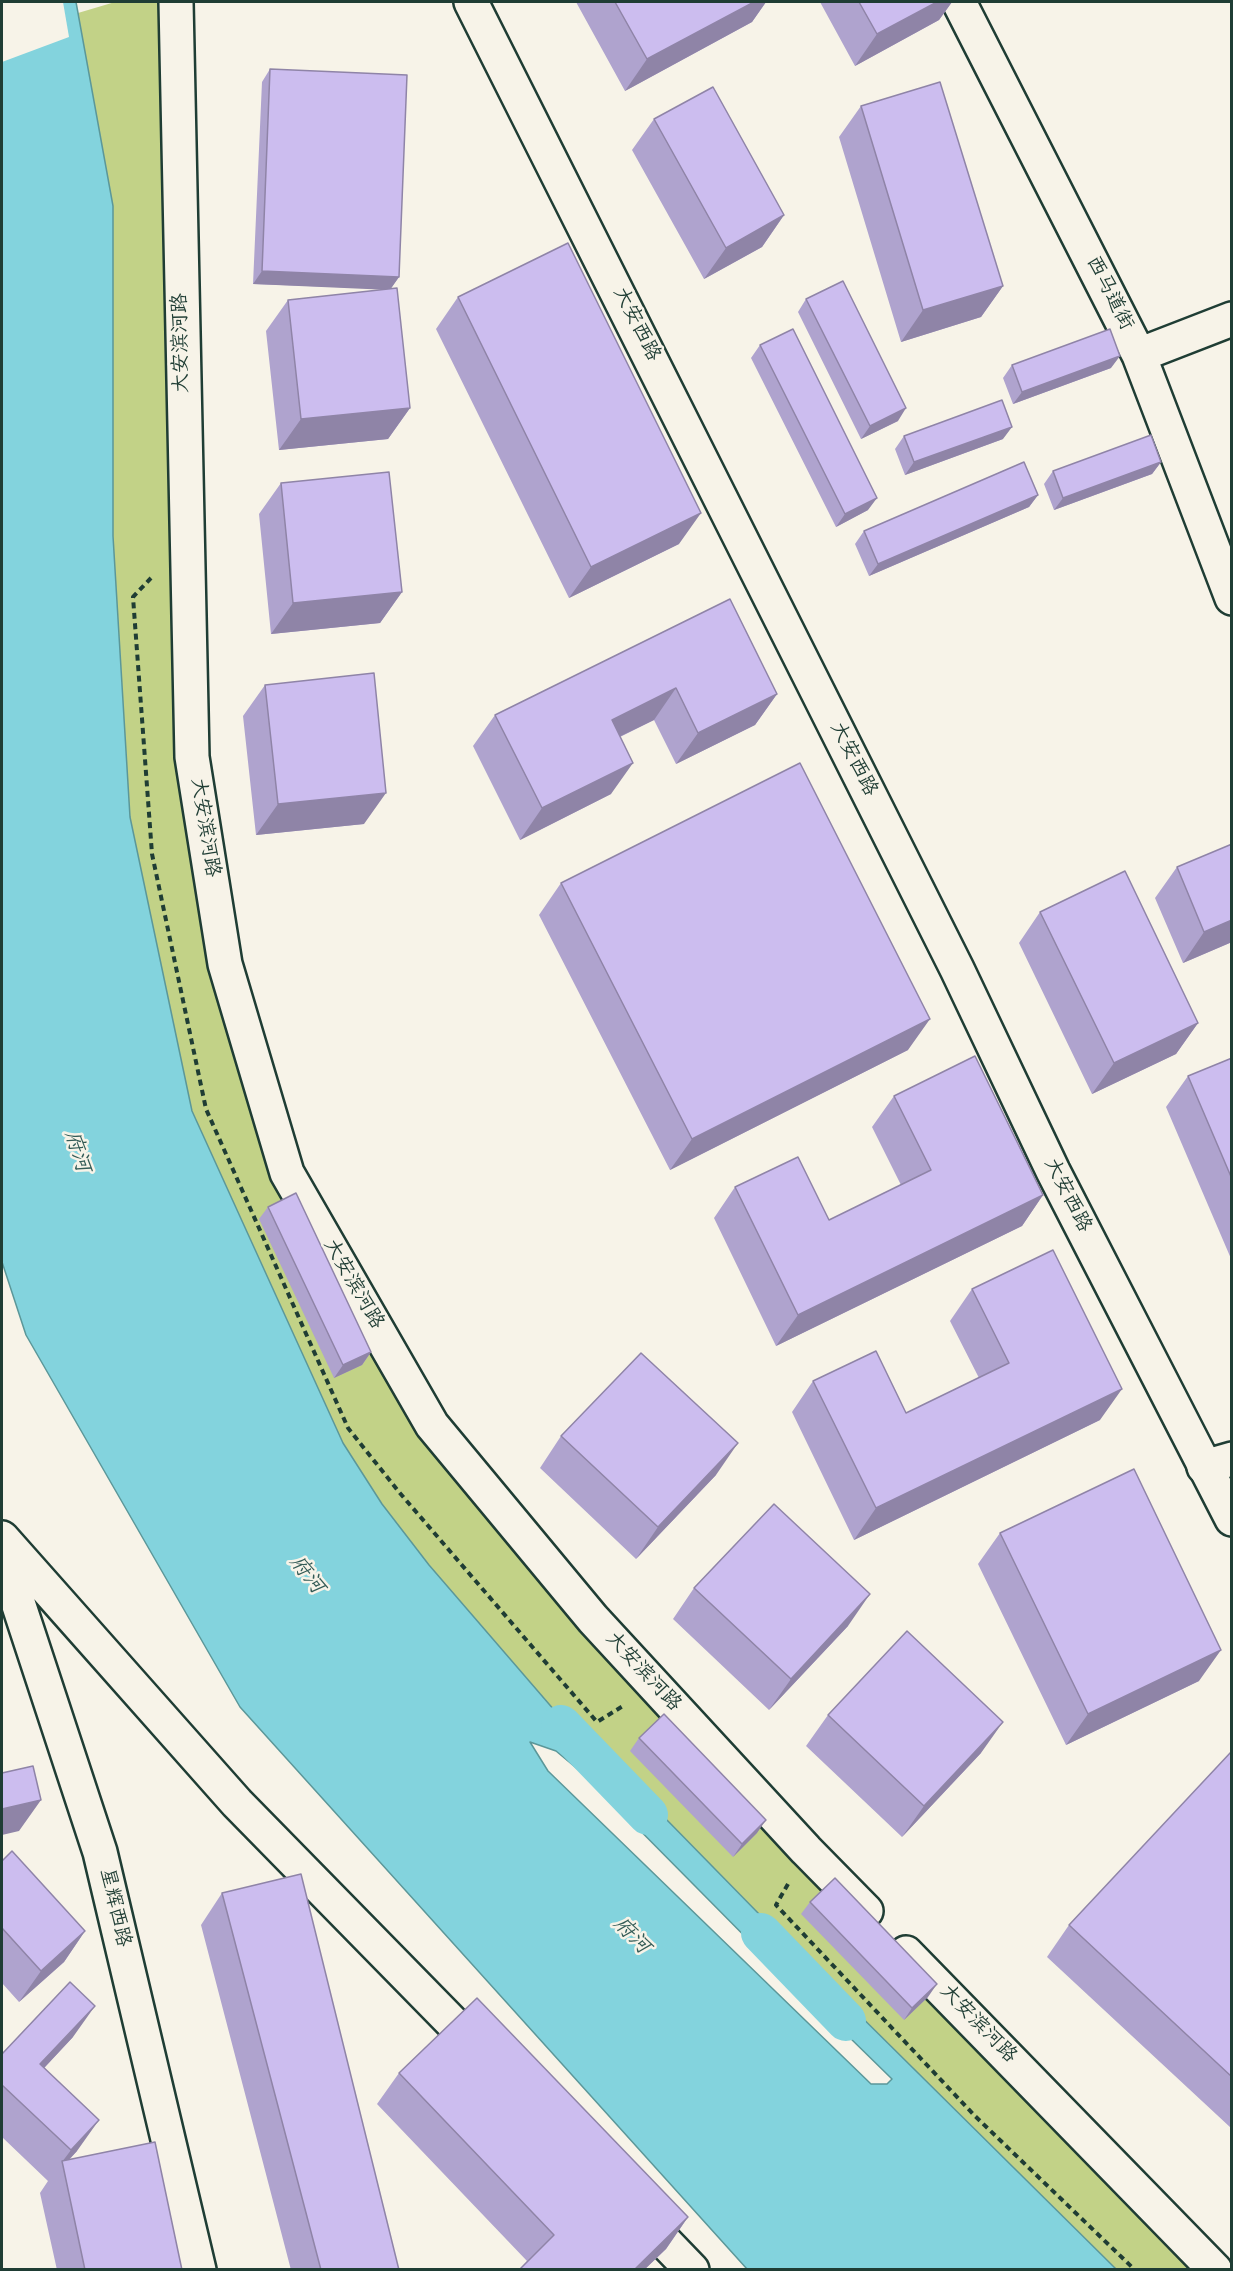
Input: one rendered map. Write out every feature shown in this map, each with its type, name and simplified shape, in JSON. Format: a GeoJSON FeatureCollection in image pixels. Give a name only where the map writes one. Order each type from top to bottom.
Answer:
{"type":"FeatureCollection","features":[{"type":"Feature","properties":{"kind":"street","name":"大安滨河路"},"geometry":{"type":"LineString","coordinates":[[176,2],[192,757],[225,964],[287,1173],[432,1425],[593,1619],[806,1850],[1215,2270]]}},
{"type":"Feature","properties":{"kind":"street","name":"大安西路"},"geometry":{"type":"LineString","coordinates":[[471,2],[957,969],[1053,1171],[1218,1463],[1232,1519]]}},
{"type":"Feature","properties":{"kind":"street","name":"西马道街"},"geometry":{"type":"LineString","coordinates":[[959,2],[1139,355],[1232,598]]}},
{"type":"Feature","properties":{"kind":"street"},"geometry":{"type":"LineString","coordinates":[[1139,355],[1232,319]]}},
{"type":"Feature","properties":{"kind":"street"},"geometry":{"type":"LineString","coordinates":[[2,1538],[237,1803],[501,2073]]}},
{"type":"Feature","properties":{"kind":"street","name":"星辉西路"},"geometry":{"type":"LineString","coordinates":[[2,1554],[100,1852],[199,2270]]}},
{"type":"Feature","properties":{"kind":"street"},"geometry":{"type":"LineString","coordinates":[[617,2192],[692,2270]]}},
{"type":"Feature","properties":{"kind":"path"},"geometry":{"type":"LineString","coordinates":[[806,1850],[776,1905],[975,2116],[1135,2270]]}},
{"type":"Feature","properties":{"kind":"green space"},"geometry":{"type":"Polygon","coordinates":[[[115,2],[158,2],[179,772],[292,1200],[610,1661],[1197,2269],[1116,2269],[816,1972],[617,1769],[555,1711],[429,1565],[382,1504],[343,1443],[192,1111],[130,817],[113,536],[113,206],[78,13],[115,2]]]}},
{"type":"Feature","properties":{"kind":"water","name":"府河"},"geometry":{"type":"Polygon","coordinates":[[[2,2],[76,2],[113,206],[113,536],[130,817],[192,1111],[343,1443],[382,1504],[429,1565],[555,1711],[607,1759],[587,1777],[556,1751],[530,1742],[548,1771],[871,2084],[887,2084],[892,2079],[800,1989],[816,1972],[1116,2269],[747,2269],[240,1707],[26,1335],[2,1262],[2,2]]]}},
{"type":"Feature","properties":{"kind":"water"},"geometry":{"type":"Polygon","coordinates":[[[617,1769],[808,1964],[790,1982],[598,1788],[617,1769]]]}},
{"type":"Feature","properties":{"kind":"pier"},"geometry":{"type":"Polygon","coordinates":[[[2,2],[63,2],[69,37],[2,62],[2,2]]]}},
{"type":"Feature","properties":{"kind":"building"},"geometry":{"type":"Polygon","coordinates":[[[615,2],[754,2],[647,59],[615,2]]]}},
{"type":"Feature","properties":{"kind":"building"},"geometry":{"type":"Polygon","coordinates":[[[859,2],[937,2],[877,34],[859,2]]]}},
{"type":"Feature","properties":{"kind":"building"},"geometry":{"type":"Polygon","coordinates":[[[270,69],[407,75],[399,277],[262,271],[270,69]]]}},
{"type":"Feature","properties":{"kind":"building"},"geometry":{"type":"Polygon","coordinates":[[[940,82],[1003,286],[923,310],[861,106],[940,82]]]}},
{"type":"Feature","properties":{"kind":"building"},"geometry":{"type":"Polygon","coordinates":[[[713,87],[784,215],[726,248],[654,119],[713,87]]]}},
{"type":"Feature","properties":{"kind":"building"},"geometry":{"type":"Polygon","coordinates":[[[568,243],[701,513],[591,567],[458,297],[568,243]]]}},
{"type":"Feature","properties":{"kind":"building"},"geometry":{"type":"Polygon","coordinates":[[[843,281],[906,408],[870,426],[806,299],[843,281]]]}},
{"type":"Feature","properties":{"kind":"building"},"geometry":{"type":"Polygon","coordinates":[[[397,288],[410,408],[301,419],[288,300],[397,288]]]}},
{"type":"Feature","properties":{"kind":"building"},"geometry":{"type":"Polygon","coordinates":[[[793,329],[877,498],[845,514],[760,345],[793,329]]]}},
{"type":"Feature","properties":{"kind":"building"},"geometry":{"type":"Polygon","coordinates":[[[1110,329],[1120,356],[1022,392],[1012,365],[1110,329]]]}},
{"type":"Feature","properties":{"kind":"building"},"geometry":{"type":"Polygon","coordinates":[[[1002,400],[1012,427],[914,462],[904,436],[1002,400]]]}},
{"type":"Feature","properties":{"kind":"building"},"geometry":{"type":"Polygon","coordinates":[[[1151,435],[1161,462],[1063,498],[1053,471],[1151,435]]]}},
{"type":"Feature","properties":{"kind":"building"},"geometry":{"type":"Polygon","coordinates":[[[1024,462],[1038,495],[878,564],[864,531],[1024,462]]]}},
{"type":"Feature","properties":{"kind":"building"},"geometry":{"type":"Polygon","coordinates":[[[389,472],[402,592],[293,603],[281,483],[389,472]]]}},
{"type":"Feature","properties":{"kind":"building"},"geometry":{"type":"Polygon","coordinates":[[[730,599],[777,694],[698,733],[676,688],[612,720],[633,763],[542,808],[495,715],[730,599]]]}},
{"type":"Feature","properties":{"kind":"building"},"geometry":{"type":"Polygon","coordinates":[[[374,673],[386,793],[278,804],[265,685],[374,673]]]}},
{"type":"Feature","properties":{"kind":"building"},"geometry":{"type":"Polygon","coordinates":[[[800,763],[930,1019],[692,1139],[561,883],[800,763]]]}},
{"type":"Feature","properties":{"kind":"building"},"geometry":{"type":"Polygon","coordinates":[[[1232,844],[1232,920],[1204,932],[1177,867],[1232,844]]]}},
{"type":"Feature","properties":{"kind":"building"},"geometry":{"type":"Polygon","coordinates":[[[1125,871],[1198,1023],[1114,1063],[1040,912],[1125,871]]]}},
{"type":"Feature","properties":{"kind":"building"},"geometry":{"type":"Polygon","coordinates":[[[975,1056],[1043,1195],[798,1315],[735,1187],[798,1157],[829,1220],[931,1170],[894,1096],[975,1056]]]}},
{"type":"Feature","properties":{"kind":"building"},"geometry":{"type":"Polygon","coordinates":[[[1232,1058],[1232,1179],[1188,1076],[1232,1058]]]}},
{"type":"Feature","properties":{"kind":"building"},"geometry":{"type":"Polygon","coordinates":[[[296,1193],[371,1352],[343,1365],[268,1207],[296,1193]]]}},
{"type":"Feature","properties":{"kind":"building"},"geometry":{"type":"Polygon","coordinates":[[[1053,1250],[1122,1389],[876,1508],[813,1381],[876,1351],[906,1413],[1009,1363],[972,1289],[1053,1250]]]}},
{"type":"Feature","properties":{"kind":"building"},"geometry":{"type":"Polygon","coordinates":[[[641,1353],[738,1443],[658,1527],[561,1436],[641,1353]]]}},
{"type":"Feature","properties":{"kind":"building"},"geometry":{"type":"Polygon","coordinates":[[[1134,1469],[1221,1650],[1088,1714],[1000,1533],[1134,1469]]]}},
{"type":"Feature","properties":{"kind":"building"},"geometry":{"type":"Polygon","coordinates":[[[774,1504],[870,1594],[791,1679],[694,1588],[774,1504]]]}},
{"type":"Feature","properties":{"kind":"building"},"geometry":{"type":"Polygon","coordinates":[[[907,1631],[1003,1722],[924,1806],[828,1715],[907,1631]]]}},
{"type":"Feature","properties":{"kind":"building"},"geometry":{"type":"Polygon","coordinates":[[[664,1714],[766,1820],[742,1844],[639,1738],[664,1714]]]}},
{"type":"Feature","properties":{"kind":"building"},"geometry":{"type":"Polygon","coordinates":[[[1232,1753],[1232,2077],[1069,1925],[1232,1753]]]}},
{"type":"Feature","properties":{"kind":"building"},"geometry":{"type":"Polygon","coordinates":[[[33,1766],[41,1800],[2,1809],[2,1773],[33,1766]]]}},
{"type":"Feature","properties":{"kind":"building"},"geometry":{"type":"Polygon","coordinates":[[[12,1851],[85,1931],[41,1971],[2,1928],[2,1861],[12,1851]]]}},
{"type":"Feature","properties":{"kind":"building"},"geometry":{"type":"Polygon","coordinates":[[[301,1874],[399,2270],[321,2270],[222,1893],[301,1874]]]}},
{"type":"Feature","properties":{"kind":"building"},"geometry":{"type":"Polygon","coordinates":[[[835,1878],[937,1984],[912,2008],[810,1902],[835,1878]]]}},
{"type":"Feature","properties":{"kind":"building"},"geometry":{"type":"Polygon","coordinates":[[[70,1982],[95,2006],[40,2064],[99,2120],[71,2150],[2,2085],[2,2054],[70,1982]]]}},
{"type":"Feature","properties":{"kind":"building"},"geometry":{"type":"Polygon","coordinates":[[[477,1998],[688,2217],[634,2270],[519,2270],[554,2235],[399,2073],[477,1998]]]}},
{"type":"Feature","properties":{"kind":"building"},"geometry":{"type":"Polygon","coordinates":[[[155,2142],[182,2270],[85,2270],[62,2161],[155,2142]]]}},
{"type":"Feature","properties":{"kind":"waterway"},"geometry":{"type":"LineString","coordinates":[[561,1725],[648,1815]]}},
{"type":"Feature","properties":{"kind":"waterway"},"geometry":{"type":"LineString","coordinates":[[761,1933],[846,2021]]}}]}
